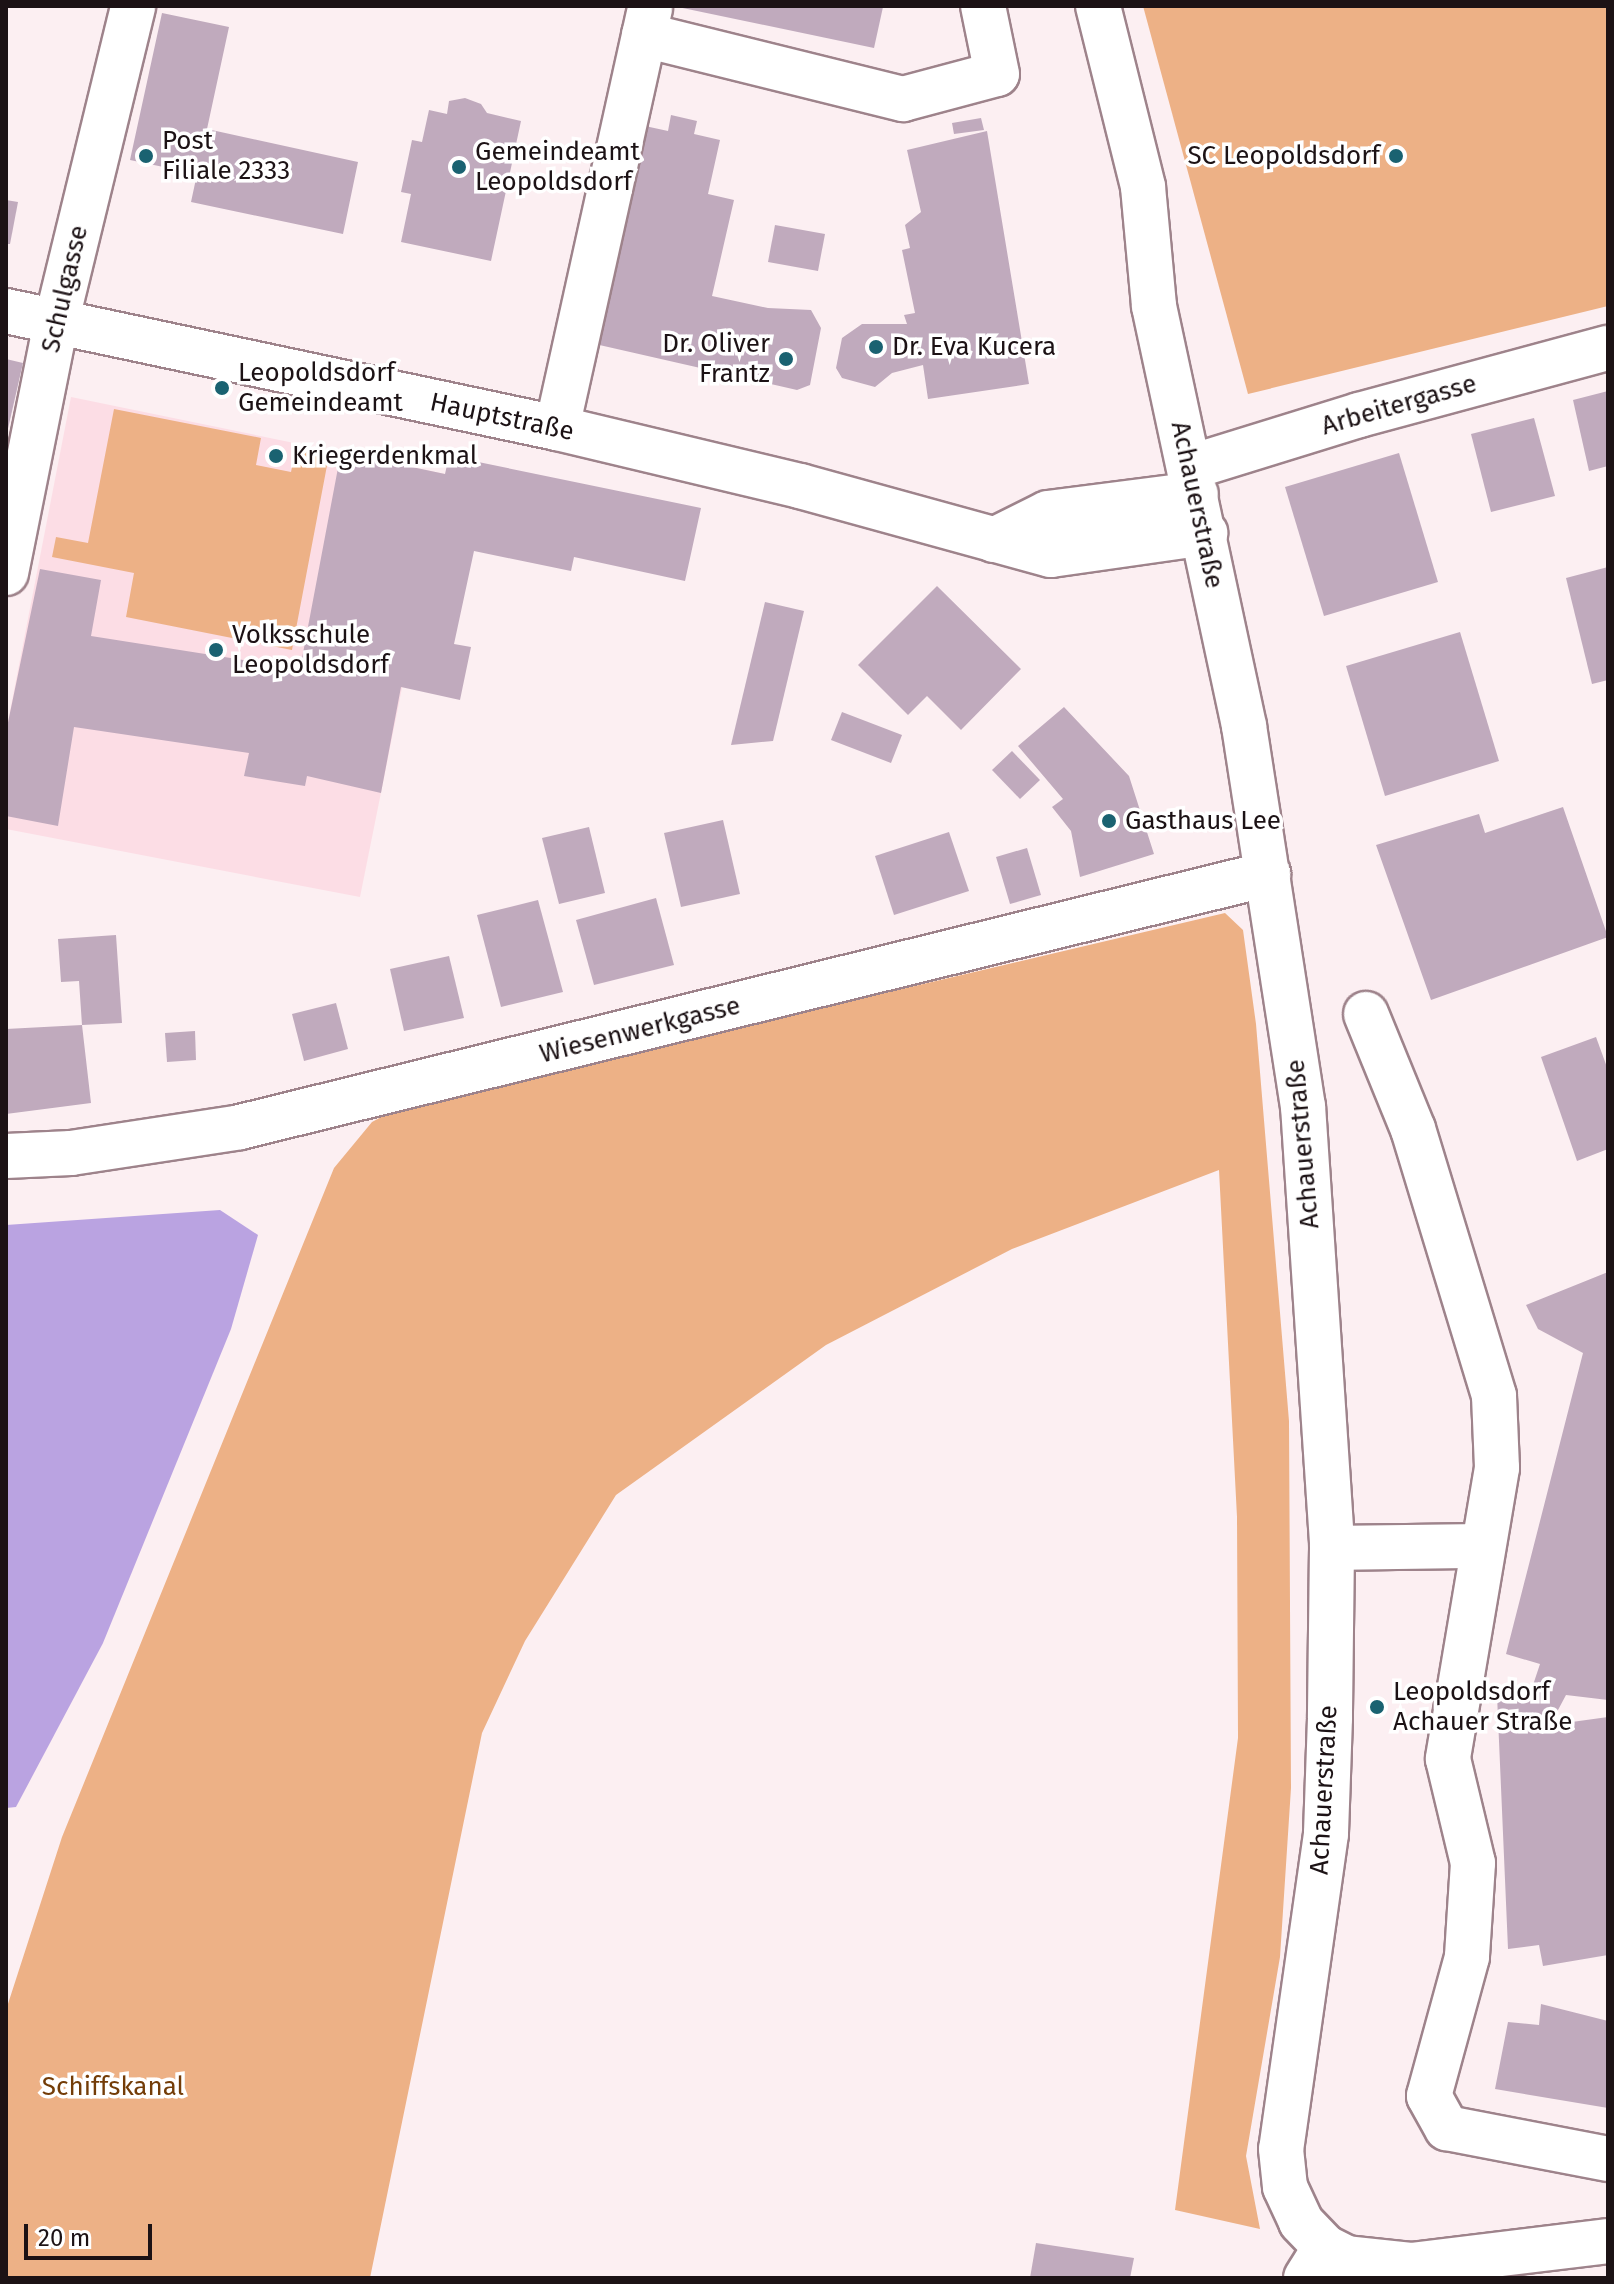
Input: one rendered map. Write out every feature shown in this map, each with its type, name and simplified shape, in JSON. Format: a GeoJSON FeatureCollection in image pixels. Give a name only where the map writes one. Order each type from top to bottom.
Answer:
{"type":"FeatureCollection","features":[{"type":"Feature","properties":{"kind":"street","name":"Schulgasse"},"geometry":{"type":"LineString","coordinates":[[6,573],[56,323],[133,6]]}},
{"type":"Feature","properties":{"kind":"street"},"geometry":{"type":"LineString","coordinates":[[557,428],[647,21],[903,99],[997,74],[983,6]]}},
{"type":"Feature","properties":{"kind":"street","name":"Achauerstraße"},"geometry":{"type":"LineString","coordinates":[[1098,6],[1143,187],[1154,306],[1197,498],[1268,874],[1303,1106],[1332,1548],[1326,1834],[1281,2149],[1285,2187],[1315,2263]]}},
{"type":"Feature","properties":{"kind":"street","name":"Hauptstraße"},"geometry":{"type":"LineString","coordinates":[[6,311],[557,428],[994,540],[1048,513],[1197,498]]}},
{"type":"Feature","properties":{"kind":"street","name":"Arbeitergasse"},"geometry":{"type":"LineString","coordinates":[[1197,498],[1608,348]]}},
{"type":"Feature","properties":{"kind":"street","name":"Wiesenwerkgasse"},"geometry":{"type":"LineString","coordinates":[[6,1156],[71,1153],[240,1127],[1268,874]]}},
{"type":"Feature","properties":{"kind":"street"},"geometry":{"type":"LineString","coordinates":[[1366,1014],[1413,1129],[1494,1396],[1497,1468],[1480,1546],[1448,1759],[1473,1863],[1467,1957],[1429,2096],[1447,2128],[1608,2159]]}},
{"type":"Feature","properties":{"kind":"street"},"geometry":{"type":"LineString","coordinates":[[1332,1548],[1480,1546]]}},
{"type":"Feature","properties":{"kind":"street"},"geometry":{"type":"LineString","coordinates":[[1315,2263],[1347,2258],[1411,2265],[1608,2241]]}},
{"type":"Feature","properties":{"kind":"shaded area","name":"Volksschule Leopoldsdorf"},"geometry":{"type":"Polygon","coordinates":[[[71,397],[445,474],[360,897],[6,829],[6,732],[71,397]]]}},
{"type":"Feature","properties":{"kind":"shaded area"},"geometry":{"type":"Polygon","coordinates":[[[220,1210],[258,1235],[231,1329],[103,1643],[16,1807],[6,1808],[6,1225],[220,1210]]]}},
{"type":"Feature","properties":{"kind":"green space","name":"SC Leopoldsdorf"},"geometry":{"type":"Polygon","coordinates":[[[1143,6],[1608,6],[1608,306],[1248,394],[1143,6]]]}},
{"type":"Feature","properties":{"kind":"green space"},"geometry":{"type":"Polygon","coordinates":[[[114,409],[261,438],[256,465],[291,472],[296,448],[329,455],[292,650],[126,617],[134,573],[52,557],[56,537],[88,543],[114,409]]]}},
{"type":"Feature","properties":{"kind":"green space","name":"Schiffskanal"},"geometry":{"type":"Polygon","coordinates":[[[1225,913],[1243,930],[1256,1024],[1289,1421],[1291,1788],[1280,1957],[1246,2156],[1260,2229],[1175,2210],[1238,1738],[1237,1517],[1219,1170],[1012,1249],[826,1345],[616,1495],[525,1641],[482,1733],[370,2278],[6,2278],[6,2010],[62,1837],[334,1168],[372,1122],[400,1107],[1225,913]]]}},
{"type":"Feature","properties":{"kind":"building"},"geometry":{"type":"Polygon","coordinates":[[[673,6],[878,6],[883,7],[874,48],[673,6]]]}},
{"type":"Feature","properties":{"kind":"building"},"geometry":{"type":"Polygon","coordinates":[[[162,13],[229,27],[207,129],[358,162],[343,234],[191,202],[197,174],[130,160],[162,13]]]}},
{"type":"Feature","properties":{"kind":"building","name":"Gemeindeamt Leopoldsdorf"},"geometry":{"type":"Polygon","coordinates":[[[465,98],[481,104],[487,113],[521,121],[491,261],[401,242],[411,194],[401,192],[412,140],[422,142],[429,110],[447,114],[449,101],[465,98]]]}},
{"type":"Feature","properties":{"kind":"building"},"geometry":{"type":"Polygon","coordinates":[[[671,115],[697,121],[694,134],[720,140],[708,194],[734,200],[712,296],[768,308],[811,310],[821,328],[810,385],[797,390],[595,344],[645,126],[668,131],[671,115]]]}},
{"type":"Feature","properties":{"kind":"building"},"geometry":{"type":"Polygon","coordinates":[[[981,118],[984,130],[954,134],[952,123],[981,118]]]}},
{"type":"Feature","properties":{"kind":"building"},"geometry":{"type":"Polygon","coordinates":[[[987,131],[1029,384],[928,399],[923,365],[892,373],[875,387],[842,378],[836,368],[842,338],[862,324],[907,324],[904,315],[915,313],[902,250],[910,248],[905,225],[921,212],[907,150],[987,131]]]}},
{"type":"Feature","properties":{"kind":"building"},"geometry":{"type":"Polygon","coordinates":[[[6,200],[18,202],[10,244],[6,244],[6,200]]]}},
{"type":"Feature","properties":{"kind":"building"},"geometry":{"type":"Polygon","coordinates":[[[775,225],[825,234],[818,271],[768,262],[775,225]]]}},
{"type":"Feature","properties":{"kind":"building"},"geometry":{"type":"Polygon","coordinates":[[[6,359],[23,363],[7,433],[6,433],[6,359]]]}},
{"type":"Feature","properties":{"kind":"building"},"geometry":{"type":"Polygon","coordinates":[[[1608,391],[1608,466],[1589,471],[1573,400],[1608,391]]]}},
{"type":"Feature","properties":{"kind":"building"},"geometry":{"type":"Polygon","coordinates":[[[1534,418],[1555,496],[1491,512],[1471,434],[1534,418]]]}},
{"type":"Feature","properties":{"kind":"building"},"geometry":{"type":"Polygon","coordinates":[[[341,452],[445,474],[449,456],[701,508],[685,581],[574,557],[571,571],[474,551],[454,644],[471,647],[460,700],[401,687],[381,793],[307,776],[305,786],[244,776],[249,753],[74,727],[58,826],[6,816],[6,732],[40,569],[101,580],[91,636],[300,669],[341,452]]]}},
{"type":"Feature","properties":{"kind":"building"},"geometry":{"type":"Polygon","coordinates":[[[1399,453],[1438,582],[1324,616],[1285,487],[1399,453]]]}},
{"type":"Feature","properties":{"kind":"building"},"geometry":{"type":"Polygon","coordinates":[[[1608,567],[1608,680],[1592,684],[1566,578],[1608,567]]]}},
{"type":"Feature","properties":{"kind":"building"},"geometry":{"type":"Polygon","coordinates":[[[937,586],[1021,669],[961,730],[927,696],[908,715],[858,665],[937,586]]]}},
{"type":"Feature","properties":{"kind":"building"},"geometry":{"type":"Polygon","coordinates":[[[765,602],[804,611],[773,741],[731,745],[765,602]]]}},
{"type":"Feature","properties":{"kind":"building"},"geometry":{"type":"Polygon","coordinates":[[[1460,632],[1499,761],[1385,796],[1346,666],[1460,632]]]}},
{"type":"Feature","properties":{"kind":"building"},"geometry":{"type":"Polygon","coordinates":[[[1064,707],[1129,776],[1154,854],[1080,877],[1071,831],[1052,807],[1063,799],[1018,746],[1064,707]]]}},
{"type":"Feature","properties":{"kind":"building"},"geometry":{"type":"Polygon","coordinates":[[[842,712],[902,735],[891,763],[831,740],[842,712]]]}},
{"type":"Feature","properties":{"kind":"building"},"geometry":{"type":"Polygon","coordinates":[[[1012,751],[1040,780],[1020,799],[992,770],[1012,751]]]}},
{"type":"Feature","properties":{"kind":"building"},"geometry":{"type":"Polygon","coordinates":[[[1563,807],[1608,937],[1431,1000],[1376,845],[1479,814],[1485,833],[1563,807]]]}},
{"type":"Feature","properties":{"kind":"building"},"geometry":{"type":"Polygon","coordinates":[[[723,820],[740,894],[681,907],[664,833],[723,820]]]}},
{"type":"Feature","properties":{"kind":"building"},"geometry":{"type":"Polygon","coordinates":[[[589,827],[605,893],[559,904],[542,838],[589,827]]]}},
{"type":"Feature","properties":{"kind":"building"},"geometry":{"type":"Polygon","coordinates":[[[949,832],[969,891],[894,915],[875,856],[949,832]]]}},
{"type":"Feature","properties":{"kind":"building"},"geometry":{"type":"Polygon","coordinates":[[[1027,848],[1041,895],[1010,904],[996,857],[1027,848]]]}},
{"type":"Feature","properties":{"kind":"building"},"geometry":{"type":"Polygon","coordinates":[[[656,898],[674,965],[594,985],[576,920],[656,898]]]}},
{"type":"Feature","properties":{"kind":"building"},"geometry":{"type":"Polygon","coordinates":[[[538,900],[563,992],[501,1007],[477,915],[538,900]]]}},
{"type":"Feature","properties":{"kind":"building"},"geometry":{"type":"Polygon","coordinates":[[[116,935],[122,1023],[82,1025],[79,981],[61,982],[58,939],[116,935]]]}},
{"type":"Feature","properties":{"kind":"building"},"geometry":{"type":"Polygon","coordinates":[[[449,956],[464,1018],[404,1031],[390,969],[449,956]]]}},
{"type":"Feature","properties":{"kind":"building"},"geometry":{"type":"Polygon","coordinates":[[[336,1003],[348,1049],[304,1061],[292,1014],[336,1003]]]}},
{"type":"Feature","properties":{"kind":"building"},"geometry":{"type":"Polygon","coordinates":[[[82,1025],[91,1103],[6,1114],[6,1029],[82,1025]]]}},
{"type":"Feature","properties":{"kind":"building"},"geometry":{"type":"Polygon","coordinates":[[[195,1031],[196,1060],[167,1062],[165,1033],[195,1031]]]}},
{"type":"Feature","properties":{"kind":"building"},"geometry":{"type":"Polygon","coordinates":[[[1596,1037],[1608,1070],[1608,1149],[1577,1161],[1541,1057],[1596,1037]]]}},
{"type":"Feature","properties":{"kind":"building"},"geometry":{"type":"Polygon","coordinates":[[[1608,1272],[1608,1700],[1566,1695],[1550,1725],[1608,1717],[1608,1955],[1543,1966],[1539,1945],[1508,1949],[1497,1695],[1532,1688],[1540,1664],[1506,1654],[1583,1353],[1538,1329],[1526,1305],[1608,1272]]]}},
{"type":"Feature","properties":{"kind":"building"},"geometry":{"type":"Polygon","coordinates":[[[1541,2004],[1608,2021],[1608,2108],[1495,2089],[1508,2022],[1539,2025],[1541,2004]]]}},
{"type":"Feature","properties":{"kind":"building"},"geometry":{"type":"Polygon","coordinates":[[[1036,2243],[1134,2258],[1130,2278],[1030,2278],[1036,2243]]]}},
{"type":"Feature","properties":{"kind":"place","name":"Post Filiale 2333"},"geometry":{"type":"Point","coordinates":[146,156]}},
{"type":"Feature","properties":{"kind":"place","name":"SC Leopoldsdorf"},"geometry":{"type":"Point","coordinates":[1396,156]}},
{"type":"Feature","properties":{"kind":"place","name":"Gemeindeamt Leopoldsdorf"},"geometry":{"type":"Point","coordinates":[459,167]}},
{"type":"Feature","properties":{"kind":"place","name":"Dr. Eva Kucera"},"geometry":{"type":"Point","coordinates":[876,347]}},
{"type":"Feature","properties":{"kind":"place","name":"Dr. Oliver Frantz"},"geometry":{"type":"Point","coordinates":[786,359]}},
{"type":"Feature","properties":{"kind":"place","name":"Leopoldsdorf Gemeindeamt"},"geometry":{"type":"Point","coordinates":[222,388]}},
{"type":"Feature","properties":{"kind":"place","name":"Kriegerdenkmal"},"geometry":{"type":"Point","coordinates":[276,456]}},
{"type":"Feature","properties":{"kind":"place","name":"Volksschule Leopoldsdorf"},"geometry":{"type":"Point","coordinates":[216,650]}},
{"type":"Feature","properties":{"kind":"place","name":"Gasthaus Lee"},"geometry":{"type":"Point","coordinates":[1109,821]}},
{"type":"Feature","properties":{"kind":"place","name":"Leopoldsdorf Achauer Straße"},"geometry":{"type":"Point","coordinates":[1377,1707]}}]}
